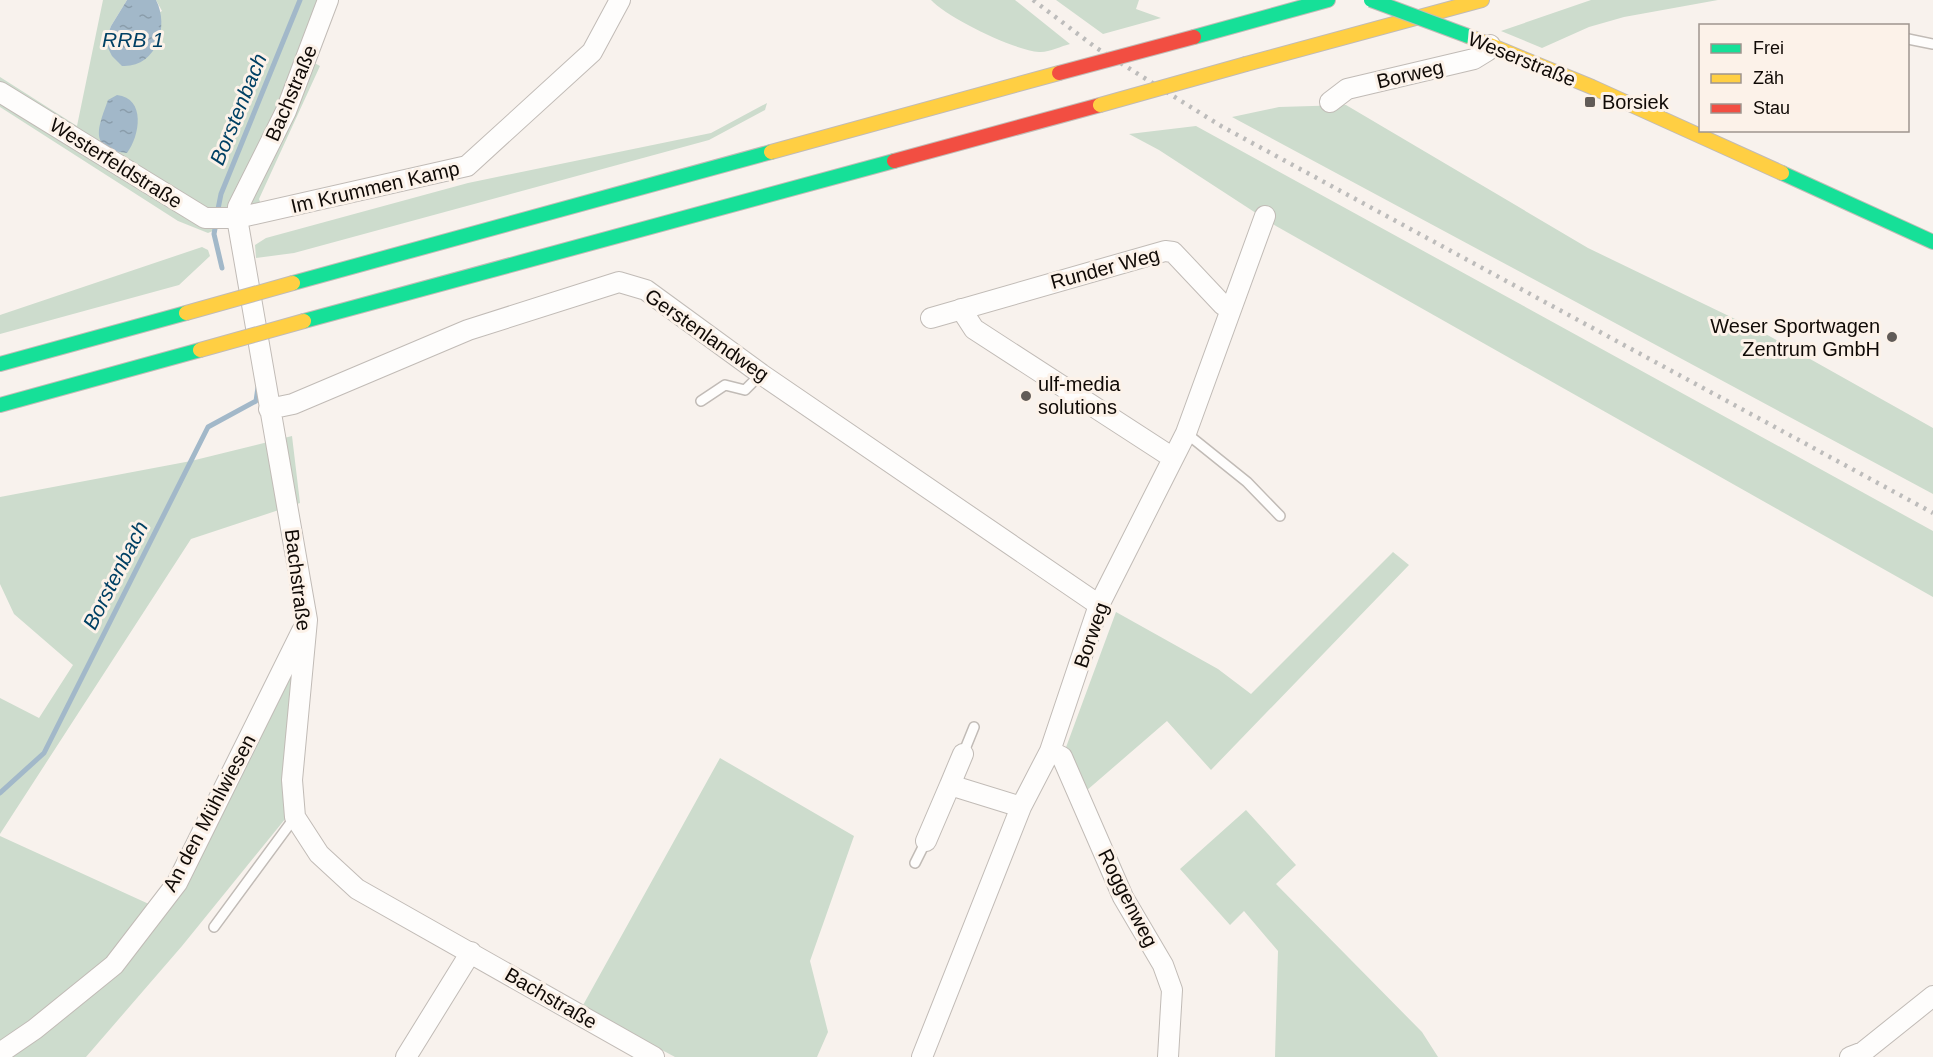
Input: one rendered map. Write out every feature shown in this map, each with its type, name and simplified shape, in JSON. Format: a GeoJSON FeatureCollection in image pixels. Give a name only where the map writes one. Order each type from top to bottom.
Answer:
{"type":"FeatureCollection","features":[{"type":"Feature","properties":{"kind":"main road"},"geometry":{"type":"LineString","coordinates":[[0,364],[1328,0]]}},
{"type":"Feature","properties":{"kind":"main road","name":"Weserstraße"},"geometry":{"type":"LineString","coordinates":[[1371,0],[1468,36],[1592,87],[1933,242]]}},
{"type":"Feature","properties":{"kind":"main road"},"geometry":{"type":"LineString","coordinates":[[0,405],[1482,0]]}},
{"type":"Feature","properties":{"kind":"street","name":"Bachstraße"},"geometry":{"type":"LineString","coordinates":[[328,0],[286,111],[234,218],[302,578],[307,620],[292,780],[295,818],[319,854],[357,889],[654,1057]]}},
{"type":"Feature","properties":{"kind":"street","name":"Im Krummen Kamp"},"geometry":{"type":"LineString","coordinates":[[234,218],[467,166],[592,52],[620,0]]}},
{"type":"Feature","properties":{"kind":"street","name":"Borweg"},"geometry":{"type":"LineString","coordinates":[[1330,102],[1347,89],[1474,59],[1486,51],[1490,45]]}},
{"type":"Feature","properties":{"kind":"street","name":"Westerfeldstraße"},"geometry":{"type":"LineString","coordinates":[[0,92],[205,218],[234,218]]}},
{"type":"Feature","properties":{"kind":"street","name":"Borweg"},"geometry":{"type":"LineString","coordinates":[[922,1057],[1021,807],[1050,751],[1100,605],[1186,433],[1265,216]]}},
{"type":"Feature","properties":{"kind":"street","name":"Runder Weg"},"geometry":{"type":"LineString","coordinates":[[931,318],[1165,250],[1173,252],[1223,305],[1231,307]]}},
{"type":"Feature","properties":{"kind":"street","name":"Gerstenlandweg"},"geometry":{"type":"LineString","coordinates":[[269,409],[293,404],[468,330],[619,282],[646,290],[761,374],[1100,605]]}},
{"type":"Feature","properties":{"kind":"street"},"geometry":{"type":"LineString","coordinates":[[961,309],[974,329],[1173,458]]}},
{"type":"Feature","properties":{"kind":"street","name":"An den Mühlwiesen"},"geometry":{"type":"LineString","coordinates":[[0,1053],[35,1029],[114,965],[177,883],[307,620]]}},
{"type":"Feature","properties":{"kind":"street","name":"Roggenweg"},"geometry":{"type":"LineString","coordinates":[[1050,751],[1062,757],[1124,897],[1163,965],[1172,990],[1168,1057]]}},
{"type":"Feature","properties":{"kind":"street"},"geometry":{"type":"LineString","coordinates":[[926,841],[963,754]]}},
{"type":"Feature","properties":{"kind":"street"},"geometry":{"type":"LineString","coordinates":[[950,785],[1021,807]]}},
{"type":"Feature","properties":{"kind":"street"},"geometry":{"type":"LineString","coordinates":[[406,1057],[471,952]]}},
{"type":"Feature","properties":{"kind":"street"},"geometry":{"type":"LineString","coordinates":[[1850,1057],[1863,1052],[1933,996]]}},
{"type":"Feature","properties":{"kind":"lane"},"geometry":{"type":"LineString","coordinates":[[1909,39],[1933,44]]}},
{"type":"Feature","properties":{"kind":"lane"},"geometry":{"type":"LineString","coordinates":[[701,401],[725,384],[745,390],[761,374]]}},
{"type":"Feature","properties":{"kind":"lane"},"geometry":{"type":"LineString","coordinates":[[1186,433],[1247,482],[1280,516]]}},
{"type":"Feature","properties":{"kind":"lane"},"geometry":{"type":"LineString","coordinates":[[963,754],[974,727]]}},
{"type":"Feature","properties":{"kind":"lane"},"geometry":{"type":"LineString","coordinates":[[214,927],[295,818]]}},
{"type":"Feature","properties":{"kind":"lane"},"geometry":{"type":"LineString","coordinates":[[915,863],[926,841]]}},
{"type":"Feature","properties":{"kind":"green space"},"geometry":{"type":"Polygon","coordinates":[[[103,0],[127,0],[111,26],[105,42],[162,11],[156,0],[322,0],[302,56],[320,66],[259,199],[263,210],[208,233],[178,221],[0,107],[0,77],[77,126],[103,0]]]}},
{"type":"Feature","properties":{"kind":"green space"},"geometry":{"type":"Polygon","coordinates":[[[931,0],[1015,0],[1070,44],[1043,52],[1014,46],[966,24],[931,0]]]}},
{"type":"Feature","properties":{"kind":"green space"},"geometry":{"type":"Polygon","coordinates":[[[1056,0],[1139,0],[1136,9],[1161,18],[1103,34],[1056,0]]]}},
{"type":"Feature","properties":{"kind":"green space"},"geometry":{"type":"Polygon","coordinates":[[[1591,0],[1718,0],[1624,17],[1589,27],[1542,48],[1501,31],[1591,0]]]}},
{"type":"Feature","properties":{"kind":"green space"},"geometry":{"type":"Polygon","coordinates":[[[767,103],[765,110],[709,140],[294,253],[256,258],[255,245],[266,238],[468,183],[711,133],[767,103]]]}},
{"type":"Feature","properties":{"kind":"green space"},"geometry":{"type":"Polygon","coordinates":[[[1346,105],[1588,248],[1762,332],[1933,428],[1933,494],[1232,117],[1279,107],[1346,105]]]}},
{"type":"Feature","properties":{"kind":"green space"},"geometry":{"type":"Polygon","coordinates":[[[1196,126],[1933,531],[1933,597],[1276,226],[1159,150],[1129,134],[1196,126]]]}},
{"type":"Feature","properties":{"kind":"green space"},"geometry":{"type":"Polygon","coordinates":[[[202,247],[208,250],[210,256],[179,285],[0,334],[0,315],[202,247]]]}},
{"type":"Feature","properties":{"kind":"green space"},"geometry":{"type":"Polygon","coordinates":[[[292,436],[300,503],[191,539],[0,834],[0,698],[39,718],[73,665],[14,614],[0,584],[0,497],[191,461],[292,436]]]}},
{"type":"Feature","properties":{"kind":"green space"},"geometry":{"type":"Polygon","coordinates":[[[1393,552],[1409,565],[1211,770],[1167,721],[1086,791],[1065,750],[1116,612],[1218,669],[1251,694],[1393,552]]]}},
{"type":"Feature","properties":{"kind":"green space"},"geometry":{"type":"Polygon","coordinates":[[[305,636],[290,813],[182,946],[86,1057],[0,1057],[0,836],[162,910],[305,636]]]}},
{"type":"Feature","properties":{"kind":"green space"},"geometry":{"type":"Polygon","coordinates":[[[720,758],[854,836],[810,961],[828,1032],[817,1057],[675,1057],[582,1007],[720,758]]]}},
{"type":"Feature","properties":{"kind":"green space"},"geometry":{"type":"Polygon","coordinates":[[[1246,810],[1296,865],[1276,884],[1422,1032],[1438,1057],[1275,1057],[1278,951],[1244,911],[1230,925],[1180,869],[1246,810]]]}},
{"type":"Feature","properties":{"kind":"water","name":"RRB 1"},"geometry":{"type":"Polygon","coordinates":[[[127,0],[156,0],[161,22],[157,44],[151,53],[134,65],[122,66],[112,56],[105,42],[111,26],[127,0]]]}},
{"type":"Feature","properties":{"kind":"water"},"geometry":{"type":"Polygon","coordinates":[[[117,95],[133,103],[138,119],[135,137],[127,153],[106,147],[99,136],[101,120],[108,100],[117,95]]]}},
{"type":"Feature","properties":{"kind":"waterway","name":"Borstenbach"},"geometry":{"type":"LineString","coordinates":[[217,214],[221,194],[300,0]]}},
{"type":"Feature","properties":{"kind":"waterway","name":"Borstenbach"},"geometry":{"type":"LineString","coordinates":[[216,223],[214,234],[222,268]]}},
{"type":"Feature","properties":{"kind":"waterway","name":"Borstenbach"},"geometry":{"type":"LineString","coordinates":[[0,793],[44,753],[208,427],[256,401],[258,387]]}},
{"type":"Feature","properties":{"kind":"railway"},"geometry":{"type":"LineString","coordinates":[[1033,0],[1095,47],[1221,126],[1933,513]]}},
{"type":"Feature","properties":{"kind":"traffic: fast"},"geometry":{"type":"LineString","coordinates":[[1194,37],[1328,0]]}},
{"type":"Feature","properties":{"kind":"traffic: fast"},"geometry":{"type":"LineString","coordinates":[[1371,0],[1468,36]]}},
{"type":"Feature","properties":{"kind":"traffic: fast"},"geometry":{"type":"LineString","coordinates":[[293,283],[771,152]]}},
{"type":"Feature","properties":{"kind":"traffic: fast"},"geometry":{"type":"LineString","coordinates":[[304,321],[894,161]]}},
{"type":"Feature","properties":{"kind":"traffic: fast"},"geometry":{"type":"LineString","coordinates":[[1782,173],[1933,242]]}},
{"type":"Feature","properties":{"kind":"traffic: fast"},"geometry":{"type":"LineString","coordinates":[[0,364],[186,313]]}},
{"type":"Feature","properties":{"kind":"traffic: fast"},"geometry":{"type":"LineString","coordinates":[[0,405],[200,350]]}},
{"type":"Feature","properties":{"kind":"traffic: slow"},"geometry":{"type":"LineString","coordinates":[[1246,64],[1482,0]]}},
{"type":"Feature","properties":{"kind":"traffic: slow"},"geometry":{"type":"LineString","coordinates":[[1468,36],[1592,87],[1782,173]]}},
{"type":"Feature","properties":{"kind":"traffic: slow"},"geometry":{"type":"LineString","coordinates":[[1100,105],[1246,64]]}},
{"type":"Feature","properties":{"kind":"traffic: slow"},"geometry":{"type":"LineString","coordinates":[[771,152],[1059,73]]}},
{"type":"Feature","properties":{"kind":"traffic: slow"},"geometry":{"type":"LineString","coordinates":[[186,313],[293,283]]}},
{"type":"Feature","properties":{"kind":"traffic: slow"},"geometry":{"type":"LineString","coordinates":[[200,350],[304,321]]}},
{"type":"Feature","properties":{"kind":"traffic: jam"},"geometry":{"type":"LineString","coordinates":[[1059,73],[1194,37]]}},
{"type":"Feature","properties":{"kind":"traffic: jam"},"geometry":{"type":"LineString","coordinates":[[894,161],[1100,105]]}},
{"type":"Feature","properties":{"kind":"place","name":"Borsiek"},"geometry":{"type":"Point","coordinates":[1590,102]}},
{"type":"Feature","properties":{"kind":"place","name":"Weser Sportwagen Zentrum GmbH"},"geometry":{"type":"Point","coordinates":[1892,337]}},
{"type":"Feature","properties":{"kind":"place","name":"ulf-media solutions"},"geometry":{"type":"Point","coordinates":[1026,396]}}]}
